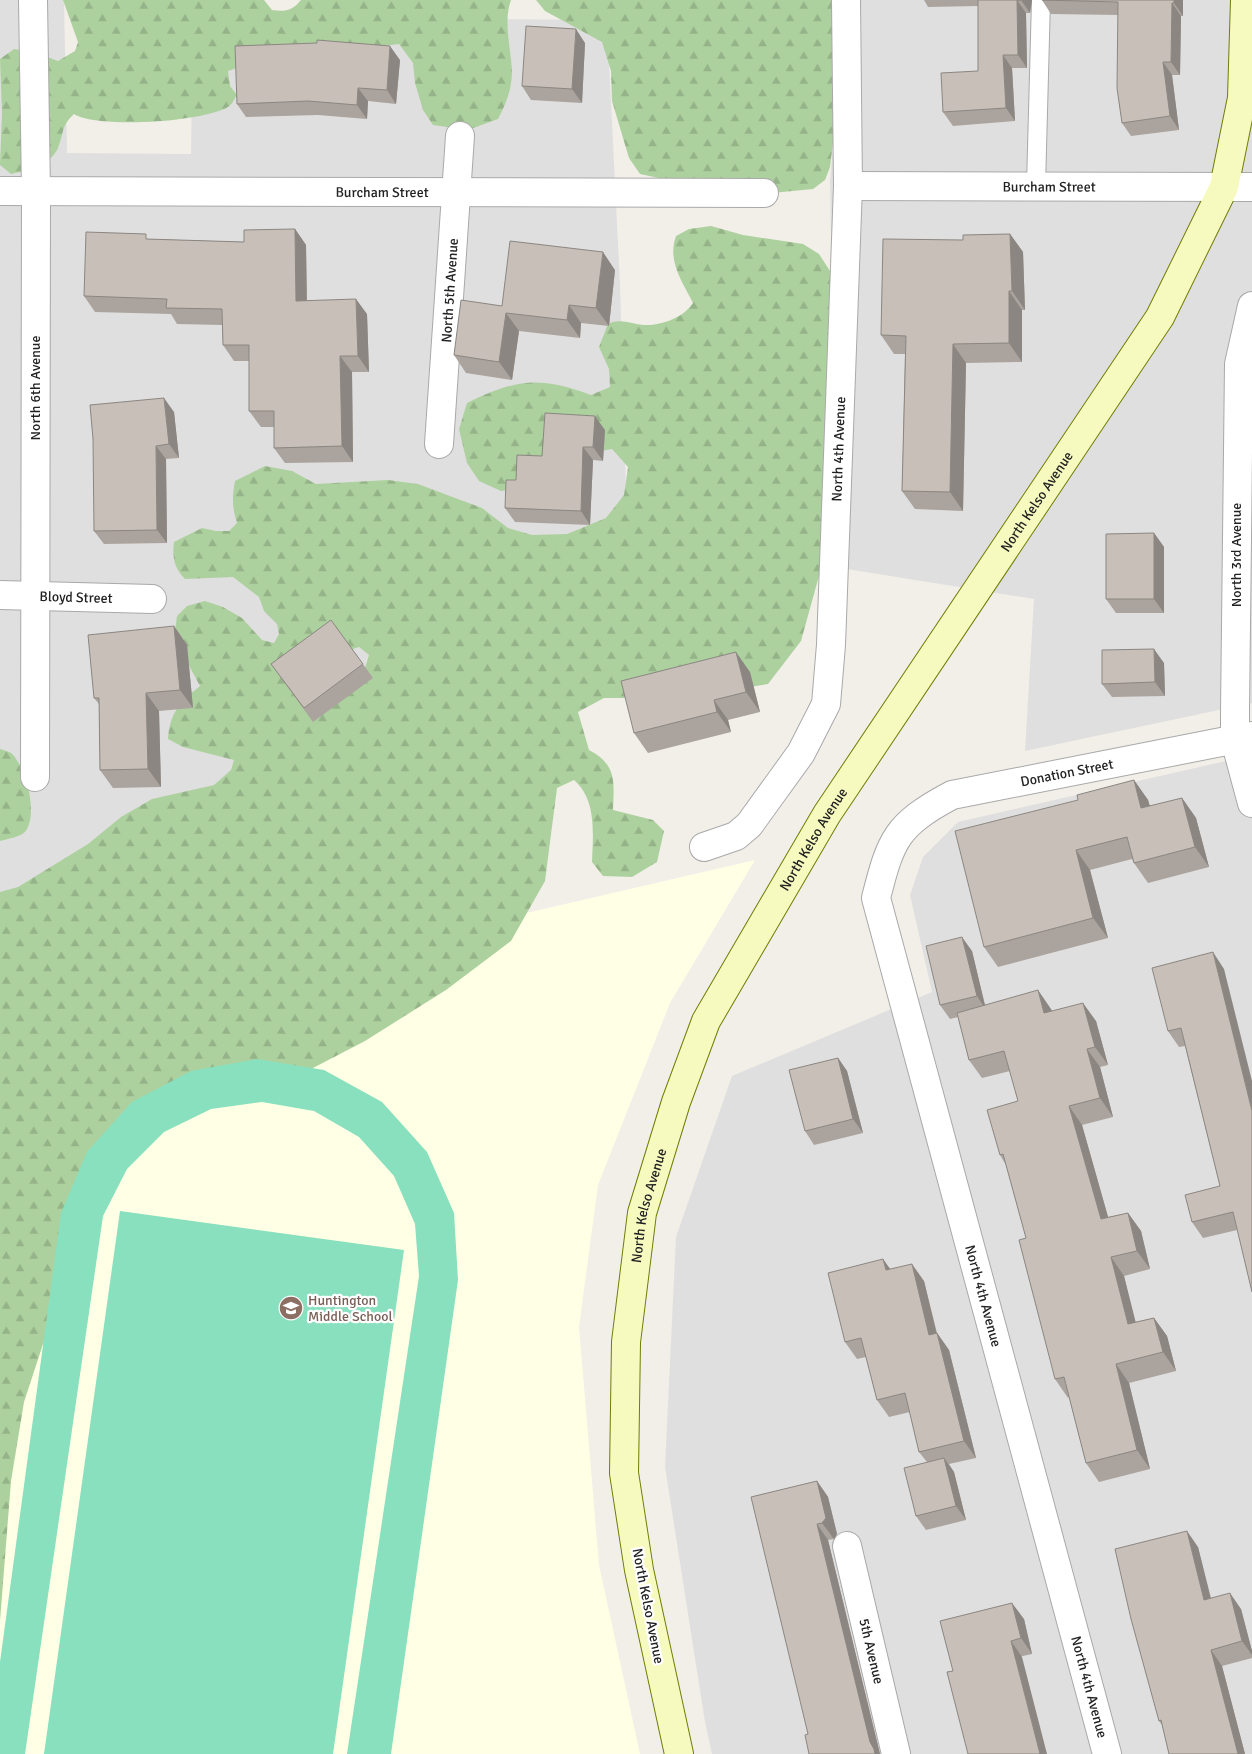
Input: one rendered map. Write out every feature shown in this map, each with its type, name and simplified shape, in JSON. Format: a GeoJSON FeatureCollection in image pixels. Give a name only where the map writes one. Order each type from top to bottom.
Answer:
{"type":"FeatureCollection","features":[{"type":"Feature","properties":{"kind":"street","name":"North 6th Avenue"},"geometry":{"type":"LineString","coordinates":[[33,0],[36,191],[36,777]]}},
{"type":"Feature","properties":{"kind":"street","name":"North 4th Avenue"},"geometry":{"type":"LineString","coordinates":[[704,847],[736,836],[749,826],[801,753],[826,704],[831,645],[848,186],[846,0]]}},
{"type":"Feature","properties":{"kind":"street","name":"North Kelso Avenue"},"geometry":{"type":"LineString","coordinates":[[679,1754],[639,1570],[624,1472],[626,1342],[642,1213],[676,1102],[706,1021],[826,814],[1160,317],[1224,187],[1242,98],[1244,0]]}},
{"type":"Feature","properties":{"kind":"street","name":"North 5th Avenue"},"geometry":{"type":"LineString","coordinates":[[439,444],[460,136]]}},
{"type":"Feature","properties":{"kind":"street","name":"Burcham Street"},"geometry":{"type":"LineString","coordinates":[[848,186],[1252,187]]}},
{"type":"Feature","properties":{"kind":"street","name":"Burcham Street"},"geometry":{"type":"LineString","coordinates":[[0,191],[764,193]]}},
{"type":"Feature","properties":{"kind":"street","name":"North 3rd Avenue"},"geometry":{"type":"LineString","coordinates":[[1252,306],[1239,364],[1237,424],[1244,738],[1252,803]]}},
{"type":"Feature","properties":{"kind":"street","name":"Bloyd Street"},"geometry":{"type":"LineString","coordinates":[[0,595],[152,599]]}},
{"type":"Feature","properties":{"kind":"street","name":"Donation Street"},"geometry":{"type":"LineString","coordinates":[[895,838],[920,812],[952,795],[1244,738]]}},
{"type":"Feature","properties":{"kind":"street","name":"North 4th Avenue"},"geometry":{"type":"LineString","coordinates":[[895,838],[886,859],[876,898],[1107,1754]]}},
{"type":"Feature","properties":{"kind":"street","name":"5th Avenue"},"geometry":{"type":"LineString","coordinates":[[847,1546],[896,1754]]}},
{"type":"Feature","properties":{"kind":"lane"},"geometry":{"type":"LineString","coordinates":[[1036,186],[1041,0]]}},
{"type":"Feature","properties":{"kind":"shaded area"},"geometry":{"type":"Polygon","coordinates":[[[0,0],[64,0],[67,153],[191,154],[193,17],[607,20],[620,285],[627,525],[0,1002],[0,0]]]}},
{"type":"Feature","properties":{"kind":"shaded area"},"geometry":{"type":"Polygon","coordinates":[[[846,0],[1252,0],[1252,703],[1025,751],[1034,599],[822,565],[834,396],[830,181],[846,0]]]}},
{"type":"Feature","properties":{"kind":"shaded area"},"geometry":{"type":"Polygon","coordinates":[[[1252,755],[1252,1754],[712,1754],[705,1722],[665,1467],[676,1237],[732,1076],[932,992],[910,895],[923,857],[958,822],[1252,755]]]}},
{"type":"Feature","properties":{"kind":"shaded area","name":"Huntington Middle School"},"geometry":{"type":"Polygon","coordinates":[[[755,860],[670,1003],[598,1185],[579,1327],[599,1565],[640,1754],[0,1754],[0,1288],[24,1187],[401,942],[755,860]]]}},
{"type":"Feature","properties":{"kind":"green space"},"geometry":{"type":"Polygon","coordinates":[[[63,0],[264,0],[272,10],[281,11],[291,9],[301,0],[511,0],[508,17],[512,71],[510,90],[498,119],[468,130],[433,125],[423,110],[415,83],[413,63],[399,44],[258,61],[228,71],[230,86],[237,95],[228,107],[197,117],[150,122],[104,121],[86,119],[74,114],[67,122],[58,148],[50,159],[38,166],[11,174],[0,165],[2,114],[0,59],[14,49],[37,53],[58,61],[75,51],[78,42],[63,0]]]}},
{"type":"Feature","properties":{"kind":"green space"},"geometry":{"type":"Polygon","coordinates":[[[536,0],[847,0],[842,73],[830,167],[825,180],[813,189],[743,196],[640,174],[629,158],[612,101],[611,71],[602,42],[545,11],[536,0]]]}},
{"type":"Feature","properties":{"kind":"green space"},"geometry":{"type":"Polygon","coordinates":[[[711,226],[743,235],[803,244],[819,254],[830,271],[837,316],[822,565],[801,641],[768,684],[680,698],[604,698],[578,712],[589,750],[605,762],[612,775],[614,790],[613,810],[653,820],[664,831],[657,862],[632,877],[603,876],[592,862],[593,829],[587,797],[574,780],[557,788],[545,881],[511,941],[446,990],[365,1041],[284,1083],[216,1088],[120,1153],[82,1291],[43,1344],[24,1402],[11,1481],[0,1621],[0,892],[18,887],[88,844],[121,817],[152,799],[214,785],[231,770],[234,760],[183,747],[168,739],[171,722],[177,708],[200,686],[174,638],[177,616],[187,606],[205,601],[223,607],[242,618],[262,640],[274,643],[279,634],[277,624],[264,611],[259,597],[233,577],[185,579],[178,571],[175,562],[173,553],[174,542],[202,528],[229,531],[237,523],[233,502],[235,481],[265,466],[292,471],[316,484],[388,480],[418,484],[482,508],[508,528],[532,535],[567,534],[606,518],[624,495],[628,467],[612,449],[575,456],[529,487],[501,491],[479,481],[467,463],[459,429],[467,403],[514,385],[542,383],[557,385],[591,395],[610,387],[609,369],[599,347],[608,324],[617,321],[643,325],[657,324],[678,317],[693,303],[680,279],[673,254],[676,236],[689,229],[711,226]],[[359,647],[347,651],[365,668],[369,655],[359,647]]]}},
{"type":"Feature","properties":{"kind":"green space"},"geometry":{"type":"Polygon","coordinates":[[[0,749],[11,753],[21,768],[29,791],[31,814],[29,824],[23,834],[0,841],[0,749]]]}},
{"type":"Feature","properties":{"kind":"green space"},"geometry":{"type":"Polygon","coordinates":[[[257,1059],[324,1070],[382,1102],[427,1152],[454,1213],[458,1280],[391,1754],[347,1754],[419,1276],[415,1224],[394,1176],[359,1137],[314,1111],[262,1102],[211,1109],[164,1132],[127,1169],[103,1216],[25,1754],[0,1754],[0,1662],[61,1213],[87,1152],[132,1102],[191,1071],[257,1059]]]}},
{"type":"Feature","properties":{"kind":"green space"},"geometry":{"type":"Polygon","coordinates":[[[120,1211],[404,1250],[333,1754],[44,1754],[120,1211]]]}},
{"type":"Feature","properties":{"kind":"building"},"geometry":{"type":"Polygon","coordinates":[[[978,0],[1017,0],[1018,55],[1003,55],[1006,108],[943,112],[941,73],[978,71],[978,0]]]}},
{"type":"Feature","properties":{"kind":"building"},"geometry":{"type":"Polygon","coordinates":[[[1042,0],[1174,0],[1174,3],[1172,3],[1171,62],[1163,62],[1170,116],[1122,123],[1117,88],[1118,2],[1042,0]]]}},
{"type":"Feature","properties":{"kind":"building"},"geometry":{"type":"Polygon","coordinates":[[[526,26],[576,29],[572,89],[522,86],[526,26]]]}},
{"type":"Feature","properties":{"kind":"building"},"geometry":{"type":"Polygon","coordinates":[[[317,40],[390,46],[387,90],[358,88],[357,105],[308,101],[237,104],[235,46],[317,43],[317,40]]]}},
{"type":"Feature","properties":{"kind":"building"},"geometry":{"type":"Polygon","coordinates":[[[295,229],[296,301],[356,299],[358,356],[340,356],[342,446],[274,448],[274,411],[249,411],[249,345],[223,345],[222,309],[166,308],[167,299],[84,296],[86,232],[146,234],[146,239],[244,242],[244,230],[295,229]]]}},
{"type":"Feature","properties":{"kind":"building"},"geometry":{"type":"Polygon","coordinates":[[[1010,234],[1012,291],[1009,291],[1009,343],[953,344],[950,492],[902,491],[906,336],[881,335],[883,239],[963,240],[963,235],[1010,234]]]}},
{"type":"Feature","properties":{"kind":"building"},"geometry":{"type":"Polygon","coordinates":[[[510,241],[603,252],[596,308],[569,305],[567,320],[506,313],[499,362],[454,355],[461,300],[502,306],[510,241]]]}},
{"type":"Feature","properties":{"kind":"building"},"geometry":{"type":"Polygon","coordinates":[[[164,398],[169,444],[156,446],[157,530],[94,531],[93,439],[90,405],[164,398]]]}},
{"type":"Feature","properties":{"kind":"building"},"geometry":{"type":"Polygon","coordinates":[[[545,413],[595,416],[593,447],[583,447],[581,511],[505,508],[506,480],[516,480],[517,455],[542,456],[545,413]]]}},
{"type":"Feature","properties":{"kind":"building"},"geometry":{"type":"Polygon","coordinates":[[[1154,533],[1154,599],[1106,599],[1106,534],[1154,533]]]}},
{"type":"Feature","properties":{"kind":"building"},"geometry":{"type":"Polygon","coordinates":[[[331,620],[363,664],[304,708],[271,664],[331,620]]]}},
{"type":"Feature","properties":{"kind":"building"},"geometry":{"type":"Polygon","coordinates":[[[174,626],[180,690],[146,693],[148,769],[100,770],[99,698],[94,698],[88,635],[174,626]]]}},
{"type":"Feature","properties":{"kind":"building"},"geometry":{"type":"Polygon","coordinates":[[[1154,649],[1155,682],[1102,684],[1102,650],[1154,649]]]}},
{"type":"Feature","properties":{"kind":"building"},"geometry":{"type":"Polygon","coordinates":[[[736,652],[746,692],[714,700],[717,712],[634,733],[621,681],[736,652]]]}},
{"type":"Feature","properties":{"kind":"building"},"geometry":{"type":"Polygon","coordinates":[[[1134,780],[1141,808],[1182,798],[1195,847],[1134,863],[1127,837],[1076,850],[1093,918],[984,947],[955,831],[1078,800],[1077,795],[1134,780]]]}},
{"type":"Feature","properties":{"kind":"building"},"geometry":{"type":"Polygon","coordinates":[[[962,937],[977,996],[940,1005],[926,946],[962,937]]]}},
{"type":"Feature","properties":{"kind":"building"},"geometry":{"type":"Polygon","coordinates":[[[1213,952],[1252,1111],[1252,1292],[1233,1212],[1192,1222],[1185,1195],[1220,1186],[1181,1028],[1168,1031],[1152,968],[1213,952]]]}},
{"type":"Feature","properties":{"kind":"building"},"geometry":{"type":"Polygon","coordinates":[[[1038,990],[1044,1013],[1083,1003],[1095,1047],[1087,1049],[1100,1098],[1069,1106],[1101,1219],[1128,1213],[1137,1251],[1111,1257],[1128,1324],[1154,1318],[1163,1352],[1116,1364],[1137,1450],[1086,1463],[1064,1377],[1055,1379],[1019,1240],[1026,1238],[1003,1154],[1000,1155],[987,1110],[1018,1101],[1004,1051],[969,1060],[957,1013],[1038,990]]]}},
{"type":"Feature","properties":{"kind":"building"},"geometry":{"type":"Polygon","coordinates":[[[838,1058],[853,1119],[805,1131],[789,1070],[838,1058]]]}},
{"type":"Feature","properties":{"kind":"building"},"geometry":{"type":"Polygon","coordinates":[[[883,1259],[886,1270],[912,1264],[929,1335],[937,1333],[964,1441],[919,1452],[905,1393],[877,1400],[861,1338],[845,1342],[828,1273],[883,1259]]]}},
{"type":"Feature","properties":{"kind":"building"},"geometry":{"type":"Polygon","coordinates":[[[944,1458],[956,1506],[916,1516],[904,1468],[944,1458]]]}},
{"type":"Feature","properties":{"kind":"building"},"geometry":{"type":"Polygon","coordinates":[[[817,1481],[826,1518],[822,1523],[817,1524],[870,1742],[875,1754],[809,1754],[805,1735],[808,1734],[751,1497],[817,1481]]]}},
{"type":"Feature","properties":{"kind":"building"},"geometry":{"type":"Polygon","coordinates":[[[1187,1531],[1204,1600],[1230,1593],[1242,1641],[1211,1650],[1238,1754],[1169,1754],[1161,1720],[1159,1721],[1131,1619],[1115,1549],[1187,1531]]]}},
{"type":"Feature","properties":{"kind":"building"},"geometry":{"type":"Polygon","coordinates":[[[1012,1603],[1021,1638],[1011,1641],[1040,1754],[968,1754],[947,1672],[953,1671],[940,1621],[1012,1603]]]}},
{"type":"Feature","properties":{"kind":"place","name":"Huntington Middle School"},"geometry":{"type":"Point","coordinates":[291,1308]}}]}
